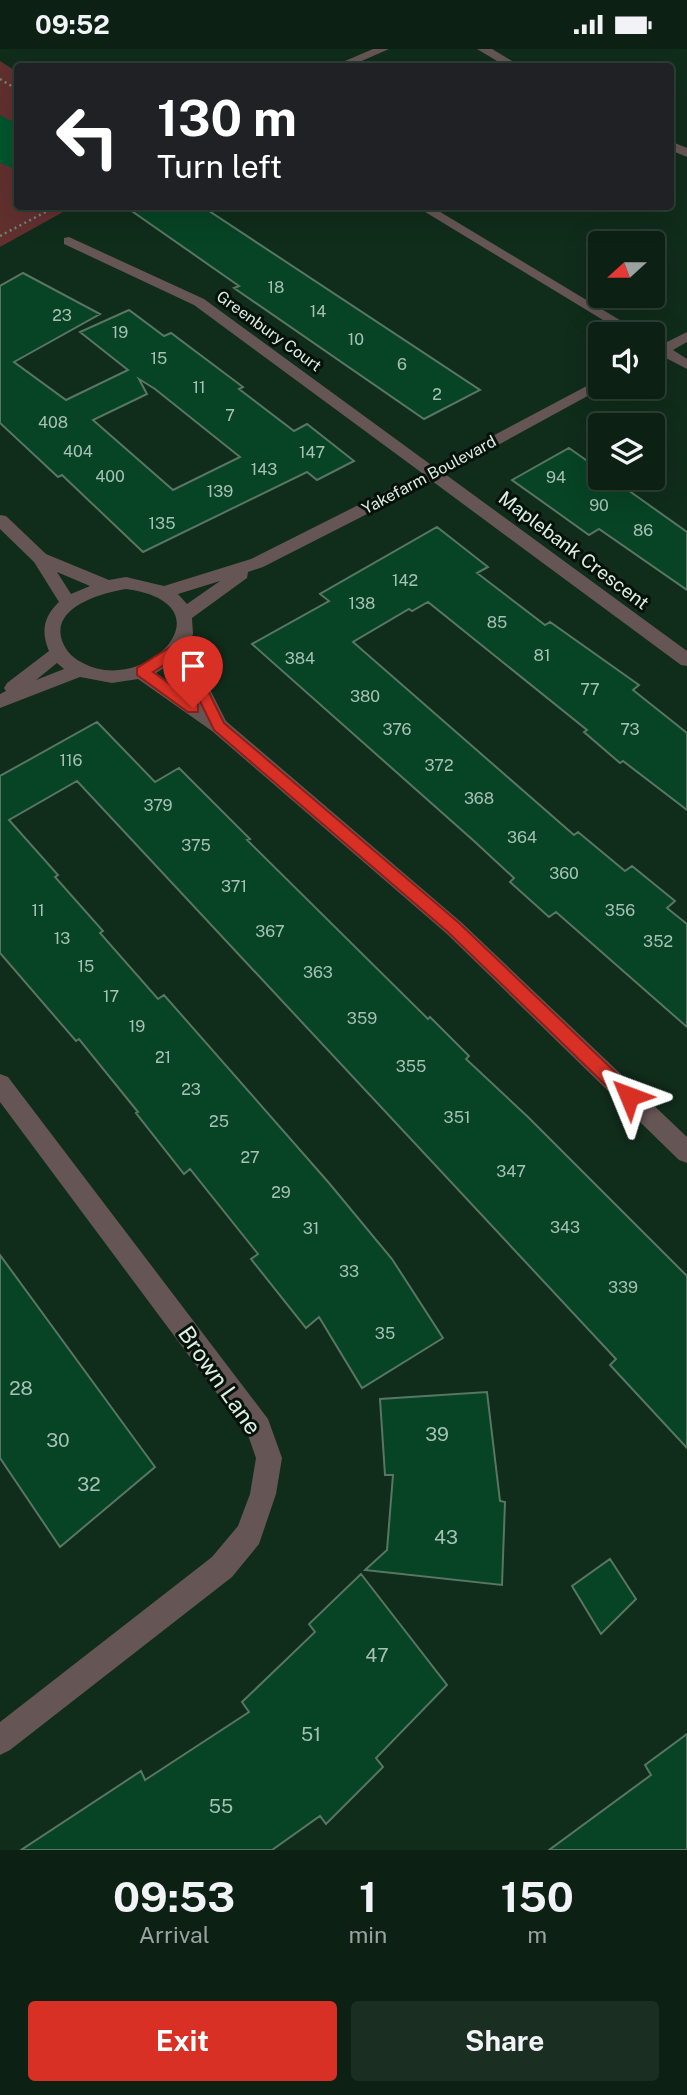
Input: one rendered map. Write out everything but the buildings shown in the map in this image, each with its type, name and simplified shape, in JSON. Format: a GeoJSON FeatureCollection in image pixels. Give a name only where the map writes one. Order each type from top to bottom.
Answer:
{"type":"FeatureCollection","features":[{"type":"Feature","properties":{"kind":"street"},"geometry":{"type":"LineString","coordinates":[[346,63],[383,49]]}},
{"type":"Feature","properties":{"kind":"street"},"geometry":{"type":"LineString","coordinates":[[483,49],[509,63]]}},
{"type":"Feature","properties":{"kind":"street"},"geometry":{"type":"LineString","coordinates":[[429,210],[616,322]]}},
{"type":"Feature","properties":{"kind":"street","name":"Greenbury Court"},"geometry":{"type":"LineString","coordinates":[[69,241],[199,302],[435,473]]}},
{"type":"Feature","properties":{"kind":"street"},"geometry":{"type":"LineString","coordinates":[[665,346],[687,336]]}},
{"type":"Feature","properties":{"kind":"street"},"geometry":{"type":"LineString","coordinates":[[665,354],[687,365]]}},
{"type":"Feature","properties":{"kind":"street","name":"Yakefarm Boulevard"},"geometry":{"type":"LineString","coordinates":[[184,615],[257,563],[435,473],[588,390]]}},
{"type":"Feature","properties":{"kind":"street","name":"Maplebank Crescent"},"geometry":{"type":"LineString","coordinates":[[435,473],[687,660]]}},
{"type":"Feature","properties":{"kind":"street"},"geometry":{"type":"LineString","coordinates":[[0,520],[40,558],[68,603]]}},
{"type":"Feature","properties":{"kind":"street"},"geometry":{"type":"LineString","coordinates":[[40,558],[104,585]]}},
{"type":"Feature","properties":{"kind":"street","name":"Yakefarm Boulevard"},"geometry":{"type":"LineString","coordinates":[[164,593],[257,563]]}},
{"type":"Feature","properties":{"kind":"street"},"geometry":{"type":"LineString","coordinates":[[126,583],[146,585],[164,593],[180,606],[186,630],[180,646],[170,656],[142,672],[110,676],[79,670],[58,653],[53,640],[53,627],[58,615],[68,603],[84,592],[104,585],[126,583]]}},
{"type":"Feature","properties":{"kind":"street"},"geometry":{"type":"LineString","coordinates":[[180,646],[219,726]]}},
{"type":"Feature","properties":{"kind":"street"},"geometry":{"type":"LineString","coordinates":[[0,700],[58,653]]}},
{"type":"Feature","properties":{"kind":"street"},"geometry":{"type":"LineString","coordinates":[[0,700],[79,670]]}},
{"type":"Feature","properties":{"kind":"street"},"geometry":{"type":"LineString","coordinates":[[142,672],[219,726],[454,928],[687,1153]]}},
{"type":"Feature","properties":{"kind":"street","name":"Brown Lane"},"geometry":{"type":"LineString","coordinates":[[0,1740],[222,1567],[249,1534],[263,1494],[269,1458],[259,1429],[1,1087]]}},
{"type":"Feature","properties":{"kind":"path"},"geometry":{"type":"LineString","coordinates":[[0,236],[49,210]]}},
{"type":"Feature","properties":{"kind":"shaded area"},"geometry":{"type":"Polygon","coordinates":[[[0,61],[14,70],[14,210],[67,210],[0,247],[0,61]]]}},
{"type":"Feature","properties":{"kind":"shaded area"},"geometry":{"type":"Polygon","coordinates":[[[0,115],[14,122],[14,169],[0,163],[0,115]]]}},
{"type":"Feature","properties":{"kind":"route"},"geometry":{"type":"LineString","coordinates":[[193,708],[142,672],[157,665],[180,646],[219,726],[454,928],[629,1096]]}}]}
